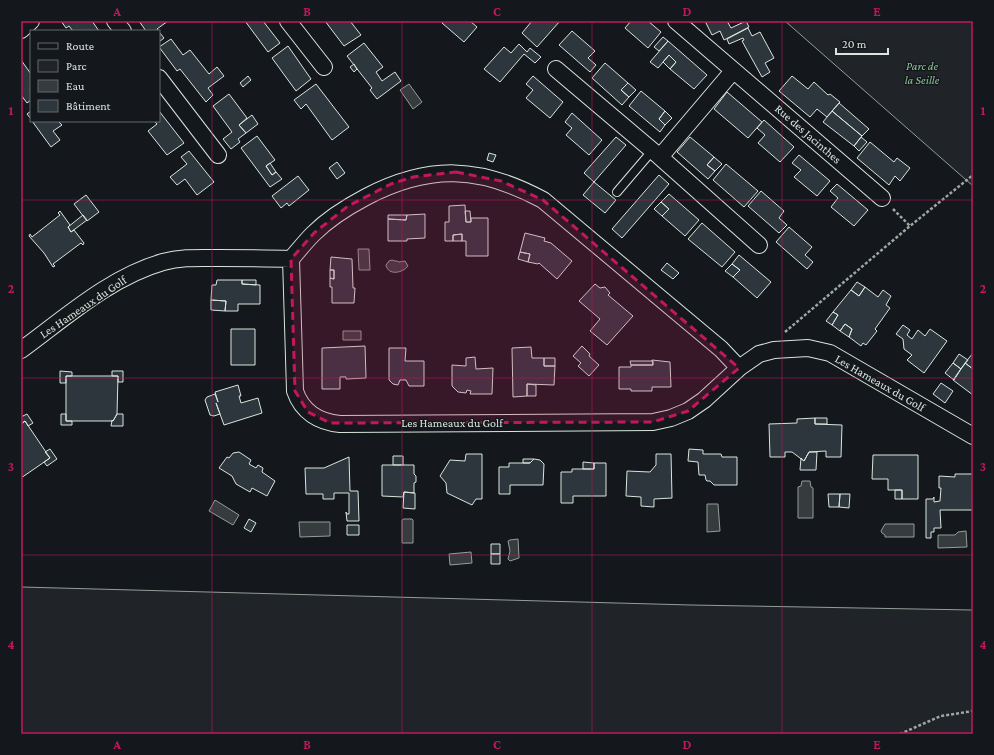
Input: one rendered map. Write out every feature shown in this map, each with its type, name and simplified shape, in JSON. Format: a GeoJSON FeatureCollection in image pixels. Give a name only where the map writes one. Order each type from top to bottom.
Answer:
{"type":"FeatureCollection","features":[{"type":"Feature","properties":{"kind":"street"},"geometry":{"type":"LineString","coordinates":[[21,30],[31,21]]}},
{"type":"Feature","properties":{"kind":"street"},"geometry":{"type":"LineString","coordinates":[[115,21],[122,30]]}},
{"type":"Feature","properties":{"kind":"street"},"geometry":{"type":"LineString","coordinates":[[288,21],[324,67]]}},
{"type":"Feature","properties":{"kind":"street","name":"Rue des Jacinthes"},"geometry":{"type":"LineString","coordinates":[[676,21],[882,198]]}},
{"type":"Feature","properties":{"kind":"street"},"geometry":{"type":"LineString","coordinates":[[556,69],[759,244]]}},
{"type":"Feature","properties":{"kind":"street"},"geometry":{"type":"LineString","coordinates":[[656,154],[733,71]]}},
{"type":"Feature","properties":{"kind":"street"},"geometry":{"type":"LineString","coordinates":[[160,79],[218,155]]}},
{"type":"Feature","properties":{"kind":"street"},"geometry":{"type":"LineString","coordinates":[[291,259],[314,233],[348,206],[391,184],[413,177],[436,173],[456,172],[501,181],[523,189],[543,200],[720,349],[739,368]]}},
{"type":"Feature","properties":{"kind":"street","name":"Les Hameaux du Golf"},"geometry":{"type":"LineString","coordinates":[[21,350],[119,280],[164,262],[187,258],[261,257],[291,259],[295,391],[308,412],[318,419],[330,423],[653,422],[671,418],[688,411],[704,400],[739,368],[759,354],[774,350],[808,348],[830,353],[973,436]]}},
{"type":"Feature","properties":{"kind":"lane"},"geometry":{"type":"LineString","coordinates":[[617,192],[656,154]]}},
{"type":"Feature","properties":{"kind":"path"},"geometry":{"type":"LineString","coordinates":[[783,334],[910,226],[973,175]]}},
{"type":"Feature","properties":{"kind":"path"},"geometry":{"type":"LineString","coordinates":[[882,198],[910,226]]}},
{"type":"Feature","properties":{"kind":"path"},"geometry":{"type":"LineString","coordinates":[[900,734],[942,716],[973,711]]}},
{"type":"Feature","properties":{"kind":"highlighted area"},"geometry":{"type":"Polygon","coordinates":[[[456,172],[501,181],[543,200],[739,368],[688,411],[653,422],[330,423],[308,412],[295,391],[291,259],[314,233],[348,206],[391,184],[413,177],[456,172]]]}},
{"type":"Feature","properties":{"kind":"green space","name":"Parc de la Seille"},"geometry":{"type":"Polygon","coordinates":[[[785,21],[973,21],[973,186],[785,21]]]}},
{"type":"Feature","properties":{"kind":"green space"},"geometry":{"type":"Polygon","coordinates":[[[21,587],[691,605],[973,610],[973,734],[21,734],[21,587]]]}},
{"type":"Feature","properties":{"kind":"water"},"geometry":{"type":"Polygon","coordinates":[[[409,84],[422,102],[413,109],[400,90],[409,84]]]}},
{"type":"Feature","properties":{"kind":"water"},"geometry":{"type":"Polygon","coordinates":[[[358,249],[369,249],[370,270],[359,270],[358,249]]]}},
{"type":"Feature","properties":{"kind":"water"},"geometry":{"type":"Polygon","coordinates":[[[392,260],[399,262],[405,261],[408,266],[399,272],[390,271],[386,265],[392,260]]]}},
{"type":"Feature","properties":{"kind":"water"},"geometry":{"type":"Polygon","coordinates":[[[343,331],[361,331],[361,340],[343,340],[343,331]]]}},
{"type":"Feature","properties":{"kind":"water"},"geometry":{"type":"Polygon","coordinates":[[[802,481],[810,481],[811,487],[813,488],[813,518],[798,518],[798,487],[801,486],[802,481]]]}},
{"type":"Feature","properties":{"kind":"water"},"geometry":{"type":"Polygon","coordinates":[[[215,500],[239,515],[233,525],[209,511],[215,500]]]}},
{"type":"Feature","properties":{"kind":"water"},"geometry":{"type":"Polygon","coordinates":[[[707,504],[718,504],[720,531],[707,532],[707,504]]]}},
{"type":"Feature","properties":{"kind":"water"},"geometry":{"type":"Polygon","coordinates":[[[402,520],[413,520],[413,543],[402,543],[402,520]]]}},
{"type":"Feature","properties":{"kind":"water"},"geometry":{"type":"Polygon","coordinates":[[[299,522],[330,522],[330,536],[300,537],[299,522]]]}},
{"type":"Feature","properties":{"kind":"water"},"geometry":{"type":"Polygon","coordinates":[[[885,524],[914,524],[914,537],[885,537],[881,531],[885,524]]]}},
{"type":"Feature","properties":{"kind":"water"},"geometry":{"type":"Polygon","coordinates":[[[966,531],[967,547],[938,548],[938,535],[955,535],[958,532],[966,531]]]}},
{"type":"Feature","properties":{"kind":"water"},"geometry":{"type":"Polygon","coordinates":[[[518,539],[519,558],[510,561],[508,559],[510,551],[508,541],[518,539]]]}},
{"type":"Feature","properties":{"kind":"water"},"geometry":{"type":"Polygon","coordinates":[[[471,552],[472,563],[450,565],[449,554],[471,552]]]}},
{"type":"Feature","properties":{"kind":"building"},"geometry":{"type":"Polygon","coordinates":[[[61,21],[92,21],[98,30],[72,30],[69,26],[66,28],[61,21]]]}},
{"type":"Feature","properties":{"kind":"building"},"geometry":{"type":"Polygon","coordinates":[[[139,21],[168,21],[158,30],[145,30],[139,21]]]}},
{"type":"Feature","properties":{"kind":"building"},"geometry":{"type":"Polygon","coordinates":[[[245,21],[263,21],[280,43],[268,52],[245,21]]]}},
{"type":"Feature","properties":{"kind":"building"},"geometry":{"type":"Polygon","coordinates":[[[325,21],[350,21],[361,35],[344,46],[325,21]]]}},
{"type":"Feature","properties":{"kind":"building"},"geometry":{"type":"Polygon","coordinates":[[[443,21],[470,21],[477,27],[464,42],[442,23],[443,21]]]}},
{"type":"Feature","properties":{"kind":"building"},"geometry":{"type":"Polygon","coordinates":[[[532,21],[560,21],[537,47],[522,33],[532,21]]]}},
{"type":"Feature","properties":{"kind":"building"},"geometry":{"type":"Polygon","coordinates":[[[631,21],[648,21],[661,32],[648,48],[625,28],[631,21]]]}},
{"type":"Feature","properties":{"kind":"building"},"geometry":{"type":"Polygon","coordinates":[[[705,21],[727,21],[731,28],[746,21],[749,27],[724,40],[720,31],[712,35],[705,21]]]}},
{"type":"Feature","properties":{"kind":"building"},"geometry":{"type":"Polygon","coordinates":[[[748,28],[752,36],[760,32],[774,58],[765,63],[770,72],[762,77],[742,41],[744,40],[743,38],[729,44],[727,39],[748,28]]]}},
{"type":"Feature","properties":{"kind":"building"},"geometry":{"type":"Polygon","coordinates":[[[572,31],[595,51],[588,58],[596,65],[590,72],[559,45],[572,31]]]}},
{"type":"Feature","properties":{"kind":"building"},"geometry":{"type":"Polygon","coordinates":[[[160,33],[164,38],[160,41],[160,33]]]}},
{"type":"Feature","properties":{"kind":"building"},"geometry":{"type":"Polygon","coordinates":[[[663,37],[668,41],[659,51],[654,47],[663,37]]]}},
{"type":"Feature","properties":{"kind":"building"},"geometry":{"type":"Polygon","coordinates":[[[171,39],[183,55],[190,50],[209,74],[217,67],[224,76],[208,88],[213,95],[206,102],[180,69],[177,71],[160,46],[171,39]]]}},
{"type":"Feature","properties":{"kind":"building"},"geometry":{"type":"Polygon","coordinates":[[[668,41],[707,75],[694,89],[670,69],[676,62],[669,55],[658,68],[650,62],[668,41]]]}},
{"type":"Feature","properties":{"kind":"building"},"geometry":{"type":"Polygon","coordinates":[[[364,43],[383,67],[376,72],[382,81],[395,72],[401,81],[377,99],[370,90],[372,88],[347,56],[364,43]]]}},
{"type":"Feature","properties":{"kind":"building"},"geometry":{"type":"Polygon","coordinates":[[[519,44],[527,52],[530,48],[541,57],[535,63],[524,54],[500,82],[484,69],[504,47],[511,53],[519,44]]]}},
{"type":"Feature","properties":{"kind":"building"},"geometry":{"type":"Polygon","coordinates":[[[288,46],[311,79],[296,91],[272,58],[288,46]]]}},
{"type":"Feature","properties":{"kind":"building"},"geometry":{"type":"Polygon","coordinates":[[[669,55],[676,62],[670,69],[663,62],[669,55]]]}},
{"type":"Feature","properties":{"kind":"building"},"geometry":{"type":"Polygon","coordinates":[[[21,60],[30,73],[30,101],[27,103],[21,95],[21,60]]]}},
{"type":"Feature","properties":{"kind":"building"},"geometry":{"type":"Polygon","coordinates":[[[605,63],[628,83],[621,90],[629,97],[622,105],[592,78],[605,63]]]}},
{"type":"Feature","properties":{"kind":"building"},"geometry":{"type":"Polygon","coordinates":[[[354,64],[357,69],[354,72],[350,67],[354,64]]]}},
{"type":"Feature","properties":{"kind":"building"},"geometry":{"type":"Polygon","coordinates":[[[248,76],[251,80],[243,87],[240,83],[248,76]]]}},
{"type":"Feature","properties":{"kind":"building"},"geometry":{"type":"Polygon","coordinates":[[[533,76],[563,102],[550,118],[526,98],[533,90],[526,84],[533,76]]]}},
{"type":"Feature","properties":{"kind":"building"},"geometry":{"type":"Polygon","coordinates":[[[792,76],[808,89],[814,82],[828,95],[830,94],[840,102],[827,117],[817,109],[810,117],[779,91],[792,76]]]}},
{"type":"Feature","properties":{"kind":"building"},"geometry":{"type":"Polygon","coordinates":[[[628,83],[636,90],[629,97],[621,90],[628,83]]]}},
{"type":"Feature","properties":{"kind":"building"},"geometry":{"type":"Polygon","coordinates":[[[316,84],[349,127],[332,140],[306,104],[301,109],[294,100],[316,84]]]}},
{"type":"Feature","properties":{"kind":"building"},"geometry":{"type":"Polygon","coordinates":[[[641,91],[665,111],[659,119],[665,125],[660,132],[629,106],[641,91]]]}},
{"type":"Feature","properties":{"kind":"building"},"geometry":{"type":"Polygon","coordinates":[[[727,92],[762,122],[748,138],[714,109],[727,92]]]}},
{"type":"Feature","properties":{"kind":"building"},"geometry":{"type":"Polygon","coordinates":[[[229,94],[247,118],[239,125],[246,133],[238,139],[240,142],[231,149],[223,139],[232,132],[213,106],[229,94]]]}},
{"type":"Feature","properties":{"kind":"building"},"geometry":{"type":"Polygon","coordinates":[[[839,103],[869,129],[862,136],[832,111],[839,103]]]}},
{"type":"Feature","properties":{"kind":"building"},"geometry":{"type":"Polygon","coordinates":[[[665,111],[672,118],[665,125],[659,119],[665,111]]]}},
{"type":"Feature","properties":{"kind":"building"},"geometry":{"type":"Polygon","coordinates":[[[832,111],[862,136],[854,146],[823,122],[832,111]]]}},
{"type":"Feature","properties":{"kind":"building"},"geometry":{"type":"Polygon","coordinates":[[[160,112],[184,143],[167,155],[148,131],[157,124],[155,122],[160,122],[160,112]]]}},
{"type":"Feature","properties":{"kind":"building"},"geometry":{"type":"Polygon","coordinates":[[[572,113],[602,140],[589,155],[566,135],[572,128],[565,122],[572,113]]]}},
{"type":"Feature","properties":{"kind":"building"},"geometry":{"type":"Polygon","coordinates":[[[252,115],[258,124],[246,133],[239,125],[252,115]]]}},
{"type":"Feature","properties":{"kind":"building"},"geometry":{"type":"Polygon","coordinates":[[[764,120],[794,147],[780,162],[758,143],[765,135],[757,128],[764,120]]]}},
{"type":"Feature","properties":{"kind":"building"},"geometry":{"type":"Polygon","coordinates":[[[33,122],[59,122],[62,125],[53,131],[60,140],[51,147],[33,122]]]}},
{"type":"Feature","properties":{"kind":"building"},"geometry":{"type":"Polygon","coordinates":[[[257,136],[275,160],[266,166],[272,175],[276,172],[282,179],[270,187],[241,148],[257,136]]]}},
{"type":"Feature","properties":{"kind":"building"},"geometry":{"type":"Polygon","coordinates":[[[616,137],[626,145],[594,182],[584,173],[616,137]]]}},
{"type":"Feature","properties":{"kind":"building"},"geometry":{"type":"Polygon","coordinates":[[[690,137],[714,157],[707,165],[715,171],[708,179],[677,152],[690,137]]]}},
{"type":"Feature","properties":{"kind":"building"},"geometry":{"type":"Polygon","coordinates":[[[861,137],[867,142],[859,151],[854,146],[861,137]]]}},
{"type":"Feature","properties":{"kind":"building"},"geometry":{"type":"Polygon","coordinates":[[[870,142],[894,162],[897,158],[910,168],[900,181],[895,176],[889,185],[857,158],[870,142]]]}},
{"type":"Feature","properties":{"kind":"building"},"geometry":{"type":"Polygon","coordinates":[[[189,151],[214,182],[197,195],[185,179],[177,185],[170,177],[187,164],[181,157],[189,151]]]}},
{"type":"Feature","properties":{"kind":"building"},"geometry":{"type":"Polygon","coordinates":[[[489,153],[496,155],[493,162],[487,160],[489,153]]]}},
{"type":"Feature","properties":{"kind":"building"},"geometry":{"type":"Polygon","coordinates":[[[799,155],[830,181],[817,196],[794,177],[801,170],[792,163],[799,155]]]}},
{"type":"Feature","properties":{"kind":"building"},"geometry":{"type":"Polygon","coordinates":[[[714,157],[722,164],[715,171],[707,165],[714,157]]]}},
{"type":"Feature","properties":{"kind":"building"},"geometry":{"type":"Polygon","coordinates":[[[337,162],[345,173],[337,179],[329,168],[337,162]]]}},
{"type":"Feature","properties":{"kind":"building"},"geometry":{"type":"Polygon","coordinates":[[[270,163],[276,172],[272,175],[266,166],[270,163]]]}},
{"type":"Feature","properties":{"kind":"building"},"geometry":{"type":"Polygon","coordinates":[[[726,164],[758,191],[744,207],[713,180],[726,164]]]}},
{"type":"Feature","properties":{"kind":"building"},"geometry":{"type":"Polygon","coordinates":[[[659,175],[669,184],[622,238],[612,229],[659,175]]]}},
{"type":"Feature","properties":{"kind":"building"},"geometry":{"type":"Polygon","coordinates":[[[298,176],[309,190],[289,206],[287,203],[281,208],[272,196],[298,176]]]}},
{"type":"Feature","properties":{"kind":"building"},"geometry":{"type":"Polygon","coordinates":[[[594,182],[616,200],[605,213],[583,195],[594,182]]]}},
{"type":"Feature","properties":{"kind":"building"},"geometry":{"type":"Polygon","coordinates":[[[837,184],[868,210],[854,226],[831,207],[838,198],[830,191],[837,184]]]}},
{"type":"Feature","properties":{"kind":"building"},"geometry":{"type":"Polygon","coordinates":[[[761,191],[784,211],[779,218],[787,225],[779,233],[748,206],[761,191]]]}},
{"type":"Feature","properties":{"kind":"building"},"geometry":{"type":"Polygon","coordinates":[[[669,194],[699,220],[685,236],[662,216],[669,209],[661,202],[669,194]]]}},
{"type":"Feature","properties":{"kind":"building"},"geometry":{"type":"Polygon","coordinates":[[[86,195],[99,212],[87,221],[74,204],[86,195]]]}},
{"type":"Feature","properties":{"kind":"building"},"geometry":{"type":"Polygon","coordinates":[[[661,202],[669,209],[662,216],[654,209],[661,202]]]}},
{"type":"Feature","properties":{"kind":"building"},"geometry":{"type":"Polygon","coordinates":[[[465,205],[466,222],[471,222],[471,218],[488,218],[488,256],[466,256],[466,241],[462,241],[462,234],[453,235],[453,241],[445,241],[445,222],[449,222],[449,206],[465,205]]]}},
{"type":"Feature","properties":{"kind":"building"},"geometry":{"type":"Polygon","coordinates":[[[60,211],[70,225],[68,227],[71,232],[74,230],[84,243],[83,245],[81,243],[53,264],[55,266],[53,267],[44,253],[29,236],[30,234],[32,237],[60,215],[58,213],[60,211]]]}},
{"type":"Feature","properties":{"kind":"building"},"geometry":{"type":"Polygon","coordinates":[[[465,211],[470,211],[471,222],[466,222],[465,211]]]}},
{"type":"Feature","properties":{"kind":"building"},"geometry":{"type":"Polygon","coordinates":[[[425,214],[425,238],[407,239],[407,241],[388,241],[388,219],[406,220],[407,215],[425,214]]]}},
{"type":"Feature","properties":{"kind":"building"},"geometry":{"type":"Polygon","coordinates":[[[83,215],[87,220],[71,232],[68,227],[83,215]]]}},
{"type":"Feature","properties":{"kind":"building"},"geometry":{"type":"Polygon","coordinates":[[[388,215],[407,215],[406,220],[388,219],[388,215]]]}},
{"type":"Feature","properties":{"kind":"building"},"geometry":{"type":"Polygon","coordinates":[[[702,223],[735,252],[722,267],[688,239],[702,223]]]}},
{"type":"Feature","properties":{"kind":"building"},"geometry":{"type":"Polygon","coordinates":[[[789,227],[812,247],[805,255],[813,262],[807,269],[776,242],[789,227]]]}},
{"type":"Feature","properties":{"kind":"building"},"geometry":{"type":"Polygon","coordinates":[[[525,233],[545,238],[544,241],[551,243],[572,261],[557,279],[539,263],[528,262],[530,254],[520,252],[525,233]]]}},
{"type":"Feature","properties":{"kind":"building"},"geometry":{"type":"Polygon","coordinates":[[[462,234],[462,241],[453,241],[453,235],[462,234]]]}},
{"type":"Feature","properties":{"kind":"building"},"geometry":{"type":"Polygon","coordinates":[[[520,252],[530,254],[528,262],[518,259],[520,252]]]}},
{"type":"Feature","properties":{"kind":"building"},"geometry":{"type":"Polygon","coordinates":[[[739,255],[771,282],[757,298],[733,277],[740,270],[732,264],[739,255]]]}},
{"type":"Feature","properties":{"kind":"building"},"geometry":{"type":"Polygon","coordinates":[[[331,257],[352,259],[353,288],[355,288],[354,303],[332,303],[332,287],[330,287],[330,278],[334,279],[334,270],[330,270],[331,257]]]}},
{"type":"Feature","properties":{"kind":"building"},"geometry":{"type":"Polygon","coordinates":[[[667,263],[679,273],[673,279],[661,270],[667,263]]]}},
{"type":"Feature","properties":{"kind":"building"},"geometry":{"type":"Polygon","coordinates":[[[732,264],[740,270],[733,277],[725,271],[732,264]]]}},
{"type":"Feature","properties":{"kind":"building"},"geometry":{"type":"Polygon","coordinates":[[[330,270],[334,270],[334,279],[330,278],[330,270]]]}},
{"type":"Feature","properties":{"kind":"building"},"geometry":{"type":"Polygon","coordinates":[[[217,280],[242,280],[242,284],[260,285],[260,304],[238,304],[238,311],[225,311],[226,301],[211,300],[212,285],[216,285],[217,280]]]}},
{"type":"Feature","properties":{"kind":"building"},"geometry":{"type":"Polygon","coordinates":[[[242,280],[256,280],[256,285],[242,284],[242,280]]]}},
{"type":"Feature","properties":{"kind":"building"},"geometry":{"type":"Polygon","coordinates":[[[857,282],[865,287],[859,296],[851,290],[857,282]]]}},
{"type":"Feature","properties":{"kind":"building"},"geometry":{"type":"Polygon","coordinates":[[[595,284],[600,288],[605,287],[610,293],[608,295],[633,316],[607,345],[590,331],[600,319],[579,301],[595,284]]]}},
{"type":"Feature","properties":{"kind":"building"},"geometry":{"type":"Polygon","coordinates":[[[865,287],[878,297],[883,290],[891,296],[886,305],[890,308],[875,329],[877,331],[866,345],[863,343],[861,346],[849,337],[852,329],[845,324],[840,331],[832,325],[838,315],[833,312],[851,290],[859,296],[865,287]]]}},
{"type":"Feature","properties":{"kind":"building"},"geometry":{"type":"Polygon","coordinates":[[[211,300],[226,301],[225,311],[211,310],[211,300]]]}},
{"type":"Feature","properties":{"kind":"building"},"geometry":{"type":"Polygon","coordinates":[[[833,312],[838,315],[832,325],[826,321],[833,312]]]}},
{"type":"Feature","properties":{"kind":"building"},"geometry":{"type":"Polygon","coordinates":[[[845,324],[852,329],[849,337],[840,331],[845,324]]]}},
{"type":"Feature","properties":{"kind":"building"},"geometry":{"type":"Polygon","coordinates":[[[903,325],[910,330],[907,335],[912,339],[918,330],[925,336],[930,329],[947,341],[924,373],[907,360],[912,355],[904,349],[903,339],[896,334],[903,325]]]}},
{"type":"Feature","properties":{"kind":"building"},"geometry":{"type":"Polygon","coordinates":[[[231,329],[255,329],[255,365],[231,365],[231,329]]]}},
{"type":"Feature","properties":{"kind":"building"},"geometry":{"type":"Polygon","coordinates":[[[365,346],[366,378],[346,379],[346,377],[340,377],[340,389],[322,389],[322,348],[365,346]]]}},
{"type":"Feature","properties":{"kind":"building"},"geometry":{"type":"Polygon","coordinates":[[[582,346],[590,354],[589,356],[599,365],[589,376],[578,366],[581,363],[573,356],[582,346]]]}},
{"type":"Feature","properties":{"kind":"building"},"geometry":{"type":"Polygon","coordinates":[[[531,347],[532,358],[544,358],[544,366],[555,366],[554,385],[527,384],[527,396],[513,397],[512,348],[531,347]]]}},
{"type":"Feature","properties":{"kind":"building"},"geometry":{"type":"Polygon","coordinates":[[[389,348],[406,348],[405,361],[424,361],[424,386],[409,386],[406,380],[400,380],[398,385],[393,384],[389,380],[389,348]]]}},
{"type":"Feature","properties":{"kind":"building"},"geometry":{"type":"Polygon","coordinates":[[[973,353],[973,369],[965,363],[973,353]]]}},
{"type":"Feature","properties":{"kind":"building"},"geometry":{"type":"Polygon","coordinates":[[[959,354],[968,360],[961,369],[953,363],[959,354]]]}},
{"type":"Feature","properties":{"kind":"building"},"geometry":{"type":"Polygon","coordinates":[[[475,357],[476,369],[493,368],[492,394],[470,394],[471,391],[467,390],[466,393],[458,392],[452,386],[452,365],[466,366],[466,358],[475,357]]]}},
{"type":"Feature","properties":{"kind":"building"},"geometry":{"type":"Polygon","coordinates":[[[544,358],[555,358],[555,366],[544,366],[544,358]]]}},
{"type":"Feature","properties":{"kind":"building"},"geometry":{"type":"Polygon","coordinates":[[[652,360],[670,362],[671,387],[652,387],[652,391],[631,391],[631,389],[619,389],[619,367],[631,367],[631,365],[653,365],[652,360]]]}},
{"type":"Feature","properties":{"kind":"building"},"geometry":{"type":"Polygon","coordinates":[[[630,361],[653,361],[653,365],[631,365],[630,361]]]}},
{"type":"Feature","properties":{"kind":"building"},"geometry":{"type":"Polygon","coordinates":[[[953,363],[961,369],[954,380],[945,373],[953,363]]]}},
{"type":"Feature","properties":{"kind":"building"},"geometry":{"type":"Polygon","coordinates":[[[965,363],[973,369],[973,395],[953,380],[965,363]]]}},
{"type":"Feature","properties":{"kind":"building"},"geometry":{"type":"Polygon","coordinates":[[[60,371],[72,372],[72,376],[66,376],[66,383],[60,383],[60,371]]]}},
{"type":"Feature","properties":{"kind":"building"},"geometry":{"type":"Polygon","coordinates":[[[112,371],[123,371],[123,382],[118,382],[118,376],[112,376],[112,371]]]}},
{"type":"Feature","properties":{"kind":"building"},"geometry":{"type":"Polygon","coordinates":[[[66,376],[118,376],[117,414],[113,421],[66,421],[66,376]]]}},
{"type":"Feature","properties":{"kind":"building"},"geometry":{"type":"Polygon","coordinates":[[[941,383],[953,391],[945,403],[933,394],[941,383]]]}},
{"type":"Feature","properties":{"kind":"building"},"geometry":{"type":"Polygon","coordinates":[[[527,384],[536,385],[536,396],[527,396],[527,384]]]}},
{"type":"Feature","properties":{"kind":"building"},"geometry":{"type":"Polygon","coordinates":[[[238,385],[241,403],[258,398],[262,413],[224,425],[220,414],[214,416],[210,415],[205,400],[207,397],[215,394],[218,402],[215,392],[238,385]]]}},
{"type":"Feature","properties":{"kind":"building"},"geometry":{"type":"Polygon","coordinates":[[[27,414],[33,423],[28,426],[25,421],[21,424],[21,417],[27,414]]]}},
{"type":"Feature","properties":{"kind":"building"},"geometry":{"type":"Polygon","coordinates":[[[61,414],[66,414],[66,421],[72,421],[72,425],[61,425],[61,414]]]}},
{"type":"Feature","properties":{"kind":"building"},"geometry":{"type":"Polygon","coordinates":[[[117,414],[123,414],[123,426],[111,426],[112,420],[113,421],[117,414]]]}},
{"type":"Feature","properties":{"kind":"building"},"geometry":{"type":"Polygon","coordinates":[[[815,418],[827,418],[827,424],[815,424],[815,418]]]}},
{"type":"Feature","properties":{"kind":"building"},"geometry":{"type":"Polygon","coordinates":[[[815,418],[815,424],[842,425],[841,457],[826,457],[826,451],[809,452],[804,461],[792,452],[785,452],[785,457],[770,457],[769,424],[797,423],[797,419],[815,418]]]}},
{"type":"Feature","properties":{"kind":"building"},"geometry":{"type":"Polygon","coordinates":[[[25,421],[50,458],[21,478],[21,424],[25,421]]]}},
{"type":"Feature","properties":{"kind":"building"},"geometry":{"type":"Polygon","coordinates":[[[50,449],[57,459],[47,466],[44,462],[50,458],[45,452],[50,449]]]}},
{"type":"Feature","properties":{"kind":"building"},"geometry":{"type":"Polygon","coordinates":[[[689,449],[703,450],[703,454],[721,454],[722,457],[737,457],[737,485],[714,485],[710,481],[706,480],[705,475],[699,475],[698,462],[688,461],[689,449]]]}},
{"type":"Feature","properties":{"kind":"building"},"geometry":{"type":"Polygon","coordinates":[[[239,452],[251,460],[249,464],[256,468],[258,465],[263,468],[262,472],[275,481],[267,496],[252,488],[250,492],[236,484],[232,476],[219,468],[227,457],[229,458],[233,453],[239,452]]]}},
{"type":"Feature","properties":{"kind":"building"},"geometry":{"type":"Polygon","coordinates":[[[809,452],[817,452],[816,470],[800,470],[801,458],[804,461],[809,452]]]}},
{"type":"Feature","properties":{"kind":"building"},"geometry":{"type":"Polygon","coordinates":[[[466,454],[482,454],[482,499],[476,499],[472,505],[447,493],[446,483],[440,476],[450,460],[465,461],[466,454]]]}},
{"type":"Feature","properties":{"kind":"building"},"geometry":{"type":"Polygon","coordinates":[[[656,454],[671,454],[672,498],[654,499],[654,507],[641,506],[641,497],[626,496],[627,471],[650,472],[656,465],[656,454]]]}},
{"type":"Feature","properties":{"kind":"building"},"geometry":{"type":"Polygon","coordinates":[[[873,455],[918,455],[918,499],[902,499],[902,490],[888,490],[888,479],[872,479],[873,455]]]}},
{"type":"Feature","properties":{"kind":"building"},"geometry":{"type":"Polygon","coordinates":[[[393,456],[403,456],[403,465],[393,465],[393,456]]]}},
{"type":"Feature","properties":{"kind":"building"},"geometry":{"type":"Polygon","coordinates":[[[349,457],[350,491],[358,491],[359,521],[347,521],[346,512],[349,514],[349,493],[334,493],[334,499],[323,499],[323,494],[306,494],[305,468],[324,468],[349,457]]]}},
{"type":"Feature","properties":{"kind":"building"},"geometry":{"type":"Polygon","coordinates":[[[523,459],[534,459],[530,463],[523,463],[523,459]]]}},
{"type":"Feature","properties":{"kind":"building"},"geometry":{"type":"Polygon","coordinates":[[[534,459],[540,460],[544,464],[543,485],[510,485],[510,494],[499,494],[499,467],[509,467],[509,463],[530,463],[534,459]]]}},
{"type":"Feature","properties":{"kind":"building"},"geometry":{"type":"Polygon","coordinates":[[[583,462],[594,463],[594,469],[583,469],[583,462]]]}},
{"type":"Feature","properties":{"kind":"building"},"geometry":{"type":"Polygon","coordinates":[[[594,463],[606,463],[606,496],[573,496],[573,503],[561,503],[561,472],[572,472],[572,469],[594,469],[594,463]]]}},
{"type":"Feature","properties":{"kind":"building"},"geometry":{"type":"Polygon","coordinates":[[[382,465],[414,465],[416,482],[414,483],[414,493],[404,492],[403,497],[382,496],[382,465]]]}},
{"type":"Feature","properties":{"kind":"building"},"geometry":{"type":"Polygon","coordinates":[[[955,474],[973,474],[973,510],[940,510],[941,528],[934,528],[934,532],[931,532],[931,538],[926,538],[926,499],[933,499],[934,497],[934,502],[940,501],[941,488],[939,488],[939,476],[955,477],[955,474]]]}},
{"type":"Feature","properties":{"kind":"building"},"geometry":{"type":"Polygon","coordinates":[[[895,490],[902,490],[902,499],[895,499],[895,490]]]}},
{"type":"Feature","properties":{"kind":"building"},"geometry":{"type":"Polygon","coordinates":[[[404,492],[415,493],[415,509],[403,508],[404,492]]]}},
{"type":"Feature","properties":{"kind":"building"},"geometry":{"type":"Polygon","coordinates":[[[828,494],[840,494],[839,507],[829,507],[828,494]]]}},
{"type":"Feature","properties":{"kind":"building"},"geometry":{"type":"Polygon","coordinates":[[[840,494],[850,494],[849,508],[839,507],[840,494]]]}},
{"type":"Feature","properties":{"kind":"building"},"geometry":{"type":"Polygon","coordinates":[[[249,519],[256,523],[251,532],[244,528],[249,519]]]}},
{"type":"Feature","properties":{"kind":"building"},"geometry":{"type":"Polygon","coordinates":[[[347,525],[359,525],[359,535],[347,535],[347,525]]]}},
{"type":"Feature","properties":{"kind":"building"},"geometry":{"type":"Polygon","coordinates":[[[491,544],[500,544],[500,554],[491,554],[491,544]]]}},
{"type":"Feature","properties":{"kind":"building"},"geometry":{"type":"Polygon","coordinates":[[[491,554],[500,554],[500,564],[491,564],[491,554]]]}}]}
